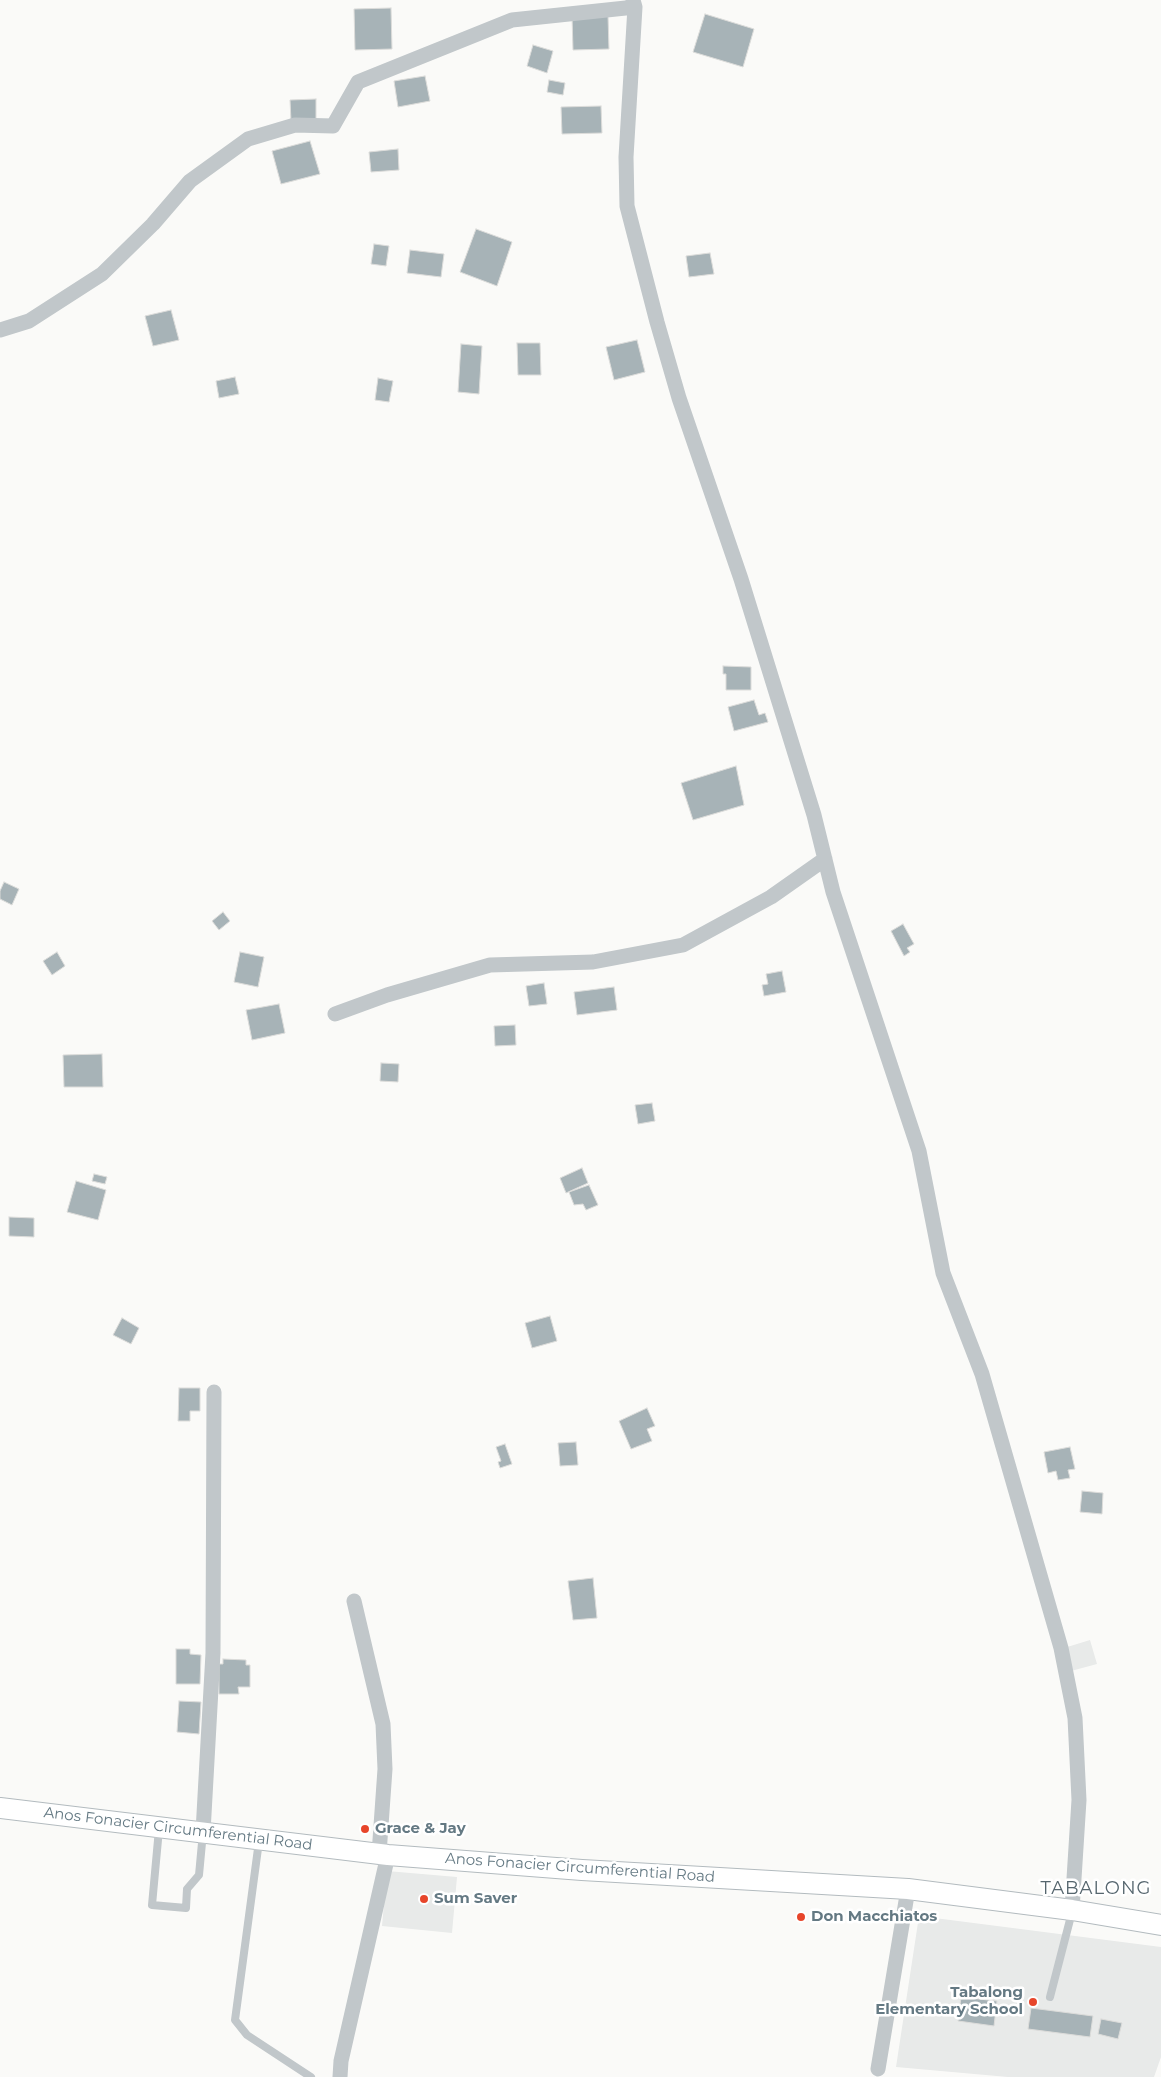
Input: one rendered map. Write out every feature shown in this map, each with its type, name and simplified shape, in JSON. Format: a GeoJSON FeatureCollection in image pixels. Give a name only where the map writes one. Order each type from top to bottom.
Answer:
{"type":"FeatureCollection","features":[{"type":"Feature","properties":{"kind":"main road","name":"Anos Fonacier Circumferential Road"},"geometry":{"type":"LineString","coordinates":[[0,1808],[383,1854],[582,1870],[908,1889],[1072,1910],[1161,1925]]}},
{"type":"Feature","properties":{"kind":"street"},"geometry":{"type":"LineString","coordinates":[[0,330],[29,321],[102,274],[153,224],[190,182],[248,138],[295,126],[333,126],[358,82],[512,20],[634,3],[626,157],[627,206],[676,388],[741,579],[814,815],[861,981],[919,1151],[943,1273],[982,1374],[1061,1648],[1075,1718],[1079,1800],[1072,1910]]}},
{"type":"Feature","properties":{"kind":"street"},"geometry":{"type":"LineString","coordinates":[[335,1014],[387,995],[490,965],[593,962],[683,945],[770,897],[825,859]]}},
{"type":"Feature","properties":{"kind":"street"},"geometry":{"type":"LineString","coordinates":[[204,1832],[212,1653],[214,1392]]}},
{"type":"Feature","properties":{"kind":"street"},"geometry":{"type":"LineString","coordinates":[[340,2077],[341,2061],[383,1854],[383,1724],[354,1601]]}},
{"type":"Feature","properties":{"kind":"street"},"geometry":{"type":"LineString","coordinates":[[878,2068],[908,1889]]}},
{"type":"Feature","properties":{"kind":"lane"},"geometry":{"type":"LineString","coordinates":[[160,1827],[152,1905],[186,1908],[187,1889],[199,1875],[204,1832]]}},
{"type":"Feature","properties":{"kind":"lane"},"geometry":{"type":"LineString","coordinates":[[260,1839],[234,2020],[247,2035],[311,2077]]}},
{"type":"Feature","properties":{"kind":"lane"},"geometry":{"type":"LineString","coordinates":[[1050,1997],[1072,1910]]}},
{"type":"Feature","properties":{"kind":"shaded area"},"geometry":{"type":"Polygon","coordinates":[[[1090,1640],[1097,1664],[1071,1671],[1064,1648],[1090,1640]]]}},
{"type":"Feature","properties":{"kind":"shaded area"},"geometry":{"type":"Polygon","coordinates":[[[387,1871],[457,1877],[452,1933],[382,1926],[387,1871]]]}},
{"type":"Feature","properties":{"kind":"shaded area","name":"Tabalong Elementary School"},"geometry":{"type":"Polygon","coordinates":[[[919,1916],[1161,1947],[1161,2057],[1154,2077],[1008,2077],[896,2067],[919,1916]]]}},
{"type":"Feature","properties":{"kind":"building"},"geometry":{"type":"Polygon","coordinates":[[[391,8],[392,49],[355,50],[354,9],[391,8]]]}},
{"type":"Feature","properties":{"kind":"building"},"geometry":{"type":"Polygon","coordinates":[[[705,14],[754,29],[743,67],[693,52],[705,14]]]}},
{"type":"Feature","properties":{"kind":"building"},"geometry":{"type":"Polygon","coordinates":[[[572,16],[608,16],[609,49],[573,50],[572,16]]]}},
{"type":"Feature","properties":{"kind":"building"},"geometry":{"type":"Polygon","coordinates":[[[533,45],[553,51],[547,73],[527,66],[533,45]]]}},
{"type":"Feature","properties":{"kind":"building"},"geometry":{"type":"Polygon","coordinates":[[[425,76],[430,101],[398,107],[394,81],[425,76]]]}},
{"type":"Feature","properties":{"kind":"building"},"geometry":{"type":"Polygon","coordinates":[[[549,80],[565,83],[563,95],[547,92],[549,80]]]}},
{"type":"Feature","properties":{"kind":"building"},"geometry":{"type":"Polygon","coordinates":[[[316,99],[316,120],[291,121],[290,100],[316,99]]]}},
{"type":"Feature","properties":{"kind":"building"},"geometry":{"type":"Polygon","coordinates":[[[601,106],[602,133],[562,134],[561,107],[601,106]]]}},
{"type":"Feature","properties":{"kind":"building"},"geometry":{"type":"Polygon","coordinates":[[[310,141],[320,174],[281,184],[272,151],[310,141]]]}},
{"type":"Feature","properties":{"kind":"building"},"geometry":{"type":"Polygon","coordinates":[[[398,149],[399,170],[371,172],[369,152],[398,149]]]}},
{"type":"Feature","properties":{"kind":"building"},"geometry":{"type":"Polygon","coordinates":[[[476,229],[512,242],[497,286],[460,272],[476,229]]]}},
{"type":"Feature","properties":{"kind":"building"},"geometry":{"type":"Polygon","coordinates":[[[374,244],[389,246],[386,266],[371,264],[374,244]]]}},
{"type":"Feature","properties":{"kind":"building"},"geometry":{"type":"Polygon","coordinates":[[[410,250],[444,254],[441,277],[407,273],[410,250]]]}},
{"type":"Feature","properties":{"kind":"building"},"geometry":{"type":"Polygon","coordinates":[[[710,253],[714,274],[689,277],[686,256],[710,253]]]}},
{"type":"Feature","properties":{"kind":"building"},"geometry":{"type":"Polygon","coordinates":[[[171,310],[179,340],[153,346],[145,316],[171,310]]]}},
{"type":"Feature","properties":{"kind":"building"},"geometry":{"type":"Polygon","coordinates":[[[637,340],[645,372],[614,380],[606,347],[637,340]]]}},
{"type":"Feature","properties":{"kind":"building"},"geometry":{"type":"Polygon","coordinates":[[[517,343],[540,343],[541,375],[518,375],[517,343]]]}},
{"type":"Feature","properties":{"kind":"building"},"geometry":{"type":"Polygon","coordinates":[[[461,344],[482,346],[479,394],[458,392],[461,344]]]}},
{"type":"Feature","properties":{"kind":"building"},"geometry":{"type":"Polygon","coordinates":[[[235,377],[239,394],[219,398],[216,381],[235,377]]]}},
{"type":"Feature","properties":{"kind":"building"},"geometry":{"type":"Polygon","coordinates":[[[378,378],[393,381],[389,402],[375,400],[378,378]]]}},
{"type":"Feature","properties":{"kind":"building"},"geometry":{"type":"Polygon","coordinates":[[[723,666],[751,667],[751,690],[726,690],[726,674],[723,674],[723,666]]]}},
{"type":"Feature","properties":{"kind":"building"},"geometry":{"type":"Polygon","coordinates":[[[754,700],[759,715],[765,713],[768,722],[734,731],[728,707],[754,700]]]}},
{"type":"Feature","properties":{"kind":"building"},"geometry":{"type":"Polygon","coordinates":[[[736,766],[744,805],[693,820],[681,783],[736,766]]]}},
{"type":"Feature","properties":{"kind":"building"},"geometry":{"type":"Polygon","coordinates":[[[4,882],[19,889],[12,905],[0,899],[0,891],[4,882]]]}},
{"type":"Feature","properties":{"kind":"building"},"geometry":{"type":"Polygon","coordinates":[[[223,912],[230,921],[219,930],[212,921],[223,912]]]}},
{"type":"Feature","properties":{"kind":"building"},"geometry":{"type":"Polygon","coordinates":[[[903,924],[914,944],[907,948],[910,952],[904,956],[891,931],[903,924]]]}},
{"type":"Feature","properties":{"kind":"building"},"geometry":{"type":"Polygon","coordinates":[[[57,952],[65,966],[52,975],[43,961],[57,952]]]}},
{"type":"Feature","properties":{"kind":"building"},"geometry":{"type":"Polygon","coordinates":[[[240,952],[264,957],[258,987],[234,982],[240,952]]]}},
{"type":"Feature","properties":{"kind":"building"},"geometry":{"type":"Polygon","coordinates":[[[782,971],[786,992],[764,996],[762,985],[768,984],[766,974],[782,971]]]}},
{"type":"Feature","properties":{"kind":"building"},"geometry":{"type":"Polygon","coordinates":[[[544,983],[547,1004],[529,1006],[526,986],[544,983]]]}},
{"type":"Feature","properties":{"kind":"building"},"geometry":{"type":"Polygon","coordinates":[[[614,987],[617,1010],[577,1015],[574,992],[614,987]]]}},
{"type":"Feature","properties":{"kind":"building"},"geometry":{"type":"Polygon","coordinates":[[[279,1004],[285,1033],[252,1040],[246,1010],[279,1004]]]}},
{"type":"Feature","properties":{"kind":"building"},"geometry":{"type":"Polygon","coordinates":[[[515,1025],[516,1045],[495,1046],[494,1026],[515,1025]]]}},
{"type":"Feature","properties":{"kind":"building"},"geometry":{"type":"Polygon","coordinates":[[[102,1054],[103,1087],[64,1087],[63,1055],[102,1054]]]}},
{"type":"Feature","properties":{"kind":"building"},"geometry":{"type":"Polygon","coordinates":[[[381,1063],[399,1064],[398,1082],[380,1081],[381,1063]]]}},
{"type":"Feature","properties":{"kind":"building"},"geometry":{"type":"Polygon","coordinates":[[[652,1103],[655,1121],[638,1124],[635,1105],[652,1103]]]}},
{"type":"Feature","properties":{"kind":"building"},"geometry":{"type":"Polygon","coordinates":[[[582,1168],[588,1183],[566,1193],[560,1178],[582,1168]]]}},
{"type":"Feature","properties":{"kind":"building"},"geometry":{"type":"Polygon","coordinates":[[[94,1174],[107,1177],[105,1184],[92,1181],[94,1174]]]}},
{"type":"Feature","properties":{"kind":"building"},"geometry":{"type":"Polygon","coordinates":[[[76,1181],[106,1190],[98,1220],[67,1212],[76,1181]]]}},
{"type":"Feature","properties":{"kind":"building"},"geometry":{"type":"Polygon","coordinates":[[[589,1185],[598,1205],[586,1210],[583,1204],[574,1205],[569,1192],[589,1185]]]}},
{"type":"Feature","properties":{"kind":"building"},"geometry":{"type":"Polygon","coordinates":[[[9,1217],[34,1218],[34,1237],[9,1236],[9,1217]]]}},
{"type":"Feature","properties":{"kind":"building"},"geometry":{"type":"Polygon","coordinates":[[[550,1316],[557,1341],[532,1348],[525,1323],[550,1316]]]}},
{"type":"Feature","properties":{"kind":"building"},"geometry":{"type":"Polygon","coordinates":[[[122,1318],[139,1328],[131,1344],[113,1335],[122,1318]]]}},
{"type":"Feature","properties":{"kind":"building"},"geometry":{"type":"Polygon","coordinates":[[[179,1388],[200,1388],[200,1411],[190,1411],[190,1421],[178,1421],[179,1388]]]}},
{"type":"Feature","properties":{"kind":"building"},"geometry":{"type":"Polygon","coordinates":[[[647,1408],[655,1426],[647,1429],[652,1441],[631,1449],[619,1421],[647,1408]]]}},
{"type":"Feature","properties":{"kind":"building"},"geometry":{"type":"Polygon","coordinates":[[[576,1442],[578,1465],[560,1466],[558,1443],[576,1442]]]}},
{"type":"Feature","properties":{"kind":"building"},"geometry":{"type":"Polygon","coordinates":[[[505,1444],[512,1464],[500,1468],[498,1462],[501,1461],[496,1447],[505,1444]]]}},
{"type":"Feature","properties":{"kind":"building"},"geometry":{"type":"Polygon","coordinates":[[[1070,1447],[1075,1469],[1068,1470],[1070,1478],[1058,1480],[1056,1471],[1048,1473],[1044,1452],[1070,1447]]]}},
{"type":"Feature","properties":{"kind":"building"},"geometry":{"type":"Polygon","coordinates":[[[1082,1491],[1103,1493],[1102,1514],[1080,1512],[1082,1491]]]}},
{"type":"Feature","properties":{"kind":"building"},"geometry":{"type":"Polygon","coordinates":[[[593,1578],[597,1618],[573,1620],[568,1581],[593,1578]]]}},
{"type":"Feature","properties":{"kind":"building"},"geometry":{"type":"Polygon","coordinates":[[[176,1649],[190,1649],[190,1654],[201,1655],[200,1684],[176,1684],[176,1649]]]}},
{"type":"Feature","properties":{"kind":"building"},"geometry":{"type":"Polygon","coordinates":[[[223,1659],[246,1660],[246,1665],[250,1665],[250,1687],[238,1687],[239,1694],[219,1694],[219,1664],[223,1664],[223,1659]]]}},
{"type":"Feature","properties":{"kind":"building"},"geometry":{"type":"Polygon","coordinates":[[[179,1701],[201,1702],[199,1734],[177,1732],[179,1701]]]}},
{"type":"Feature","properties":{"kind":"building"},"geometry":{"type":"Polygon","coordinates":[[[961,1997],[997,2001],[994,2026],[958,2021],[961,1997]]]}},
{"type":"Feature","properties":{"kind":"building"},"geometry":{"type":"Polygon","coordinates":[[[1031,2008],[1093,2016],[1090,2037],[1028,2029],[1031,2008]]]}},
{"type":"Feature","properties":{"kind":"building"},"geometry":{"type":"Polygon","coordinates":[[[1101,2019],[1122,2023],[1118,2039],[1098,2034],[1101,2019]]]}},
{"type":"Feature","properties":{"kind":"place","name":"Grace & Jay"},"geometry":{"type":"Point","coordinates":[365,1829]}},
{"type":"Feature","properties":{"kind":"place","name":"Sum Saver"},"geometry":{"type":"Point","coordinates":[424,1899]}},
{"type":"Feature","properties":{"kind":"place","name":"Don Macchiatos"},"geometry":{"type":"Point","coordinates":[801,1917]}},
{"type":"Feature","properties":{"kind":"place","name":"Tabalong Elementary School"},"geometry":{"type":"Point","coordinates":[1033,2002]}},
{"type":"Feature","properties":{"kind":"district","name":"TABALONG"},"geometry":{"type":"Point","coordinates":[1096,1889]}}]}
